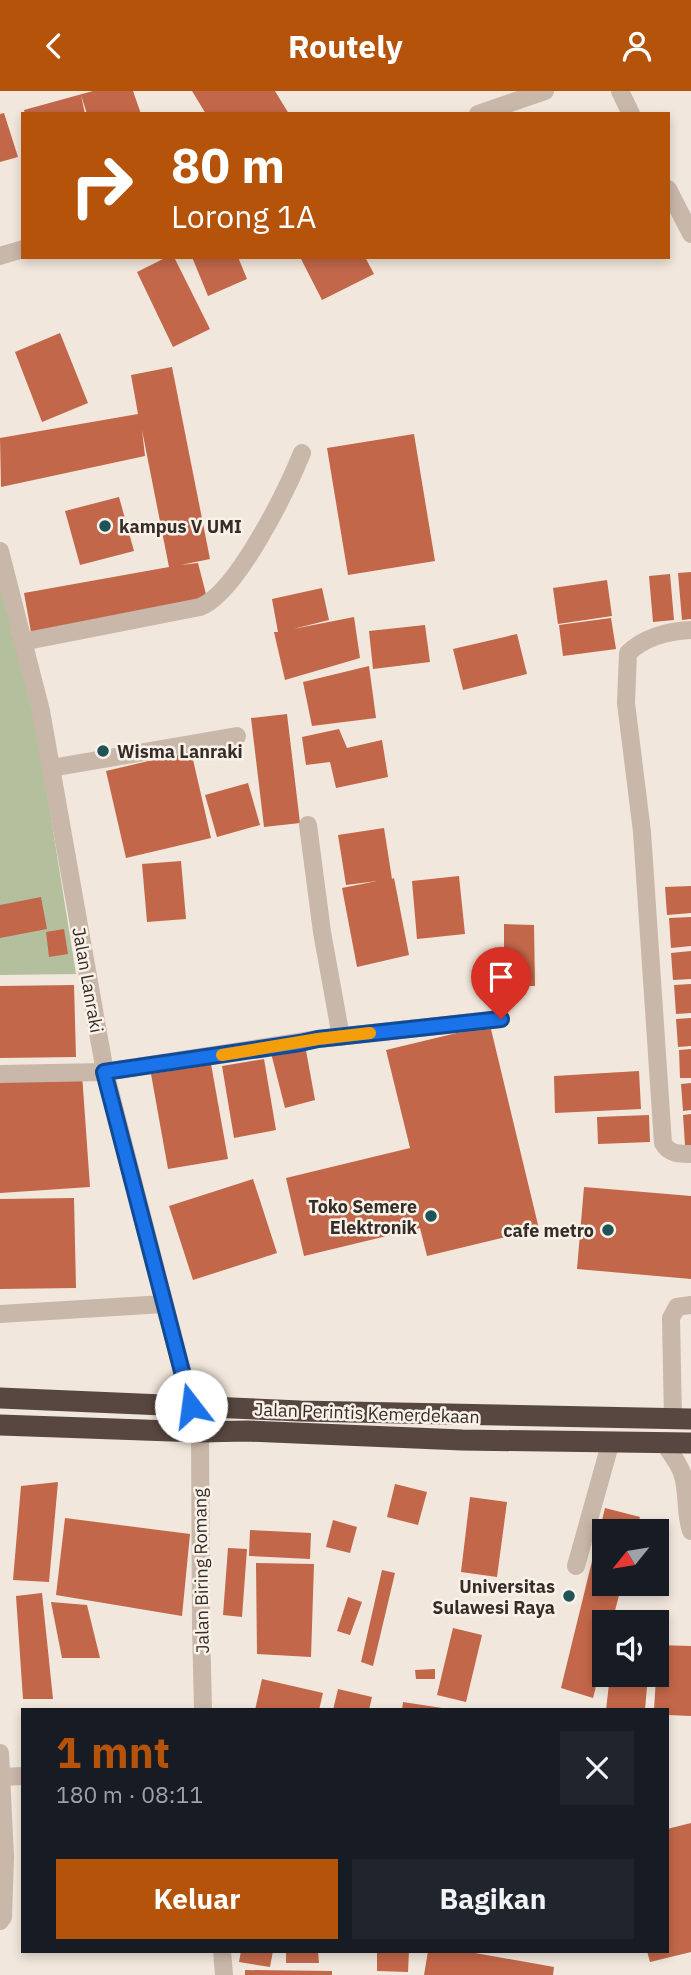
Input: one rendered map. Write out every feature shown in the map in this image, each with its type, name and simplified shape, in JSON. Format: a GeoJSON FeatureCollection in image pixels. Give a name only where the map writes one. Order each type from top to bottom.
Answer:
{"type":"FeatureCollection","features":[{"type":"Feature","properties":{"kind":"highway","name":"Jalan Perintis Kemerdekaan"},"geometry":{"type":"LineString","coordinates":[[0,1398],[436,1415],[682,1419]]}},
{"type":"Feature","properties":{"kind":"highway","name":"Jalan Perintis Kemerdekaan"},"geometry":{"type":"LineString","coordinates":[[0,1425],[462,1440],[691,1443]]}},
{"type":"Feature","properties":{"kind":"street"},"geometry":{"type":"LineString","coordinates":[[484,112],[545,91]]}},
{"type":"Feature","properties":{"kind":"street"},"geometry":{"type":"LineString","coordinates":[[620,91],[630,112]]}},
{"type":"Feature","properties":{"kind":"street"},"geometry":{"type":"LineString","coordinates":[[670,193],[691,234]]}},
{"type":"Feature","properties":{"kind":"street"},"geometry":{"type":"LineString","coordinates":[[0,255],[21,250]]}},
{"type":"Feature","properties":{"kind":"street"},"geometry":{"type":"LineString","coordinates":[[22,642],[208,604],[230,582],[270,520],[302,453]]}},
{"type":"Feature","properties":{"kind":"street","name":"Jalan Lanraki"},"geometry":{"type":"LineString","coordinates":[[0,551],[41,711],[104,1072],[191,1406]]}},
{"type":"Feature","properties":{"kind":"street"},"geometry":{"type":"LineString","coordinates":[[691,630],[672,631],[636,645],[628,653],[626,703],[642,832],[663,1143],[672,1153],[691,1154]]}},
{"type":"Feature","properties":{"kind":"street"},"geometry":{"type":"LineString","coordinates":[[51,768],[237,736]]}},
{"type":"Feature","properties":{"kind":"street"},"geometry":{"type":"LineString","coordinates":[[307,825],[321,932],[341,1037]]}},
{"type":"Feature","properties":{"kind":"street"},"geometry":{"type":"LineString","coordinates":[[0,1074],[104,1072],[341,1037],[501,1019]]}},
{"type":"Feature","properties":{"kind":"street"},"geometry":{"type":"LineString","coordinates":[[0,1314],[164,1304]]}},
{"type":"Feature","properties":{"kind":"street"},"geometry":{"type":"LineString","coordinates":[[682,1419],[671,1318],[677,1307],[691,1305]]}},
{"type":"Feature","properties":{"kind":"street","name":"Jalan Biring Romang"},"geometry":{"type":"LineString","coordinates":[[200,1432],[203,1708]]}},
{"type":"Feature","properties":{"kind":"street"},"geometry":{"type":"LineString","coordinates":[[576,1566],[611,1441]]}},
{"type":"Feature","properties":{"kind":"street"},"geometry":{"type":"LineString","coordinates":[[663,1442],[682,1472],[691,1531]]}},
{"type":"Feature","properties":{"kind":"street"},"geometry":{"type":"LineString","coordinates":[[0,1753],[5,1857],[3,1917],[0,1921]]}},
{"type":"Feature","properties":{"kind":"street"},"geometry":{"type":"LineString","coordinates":[[3,1777],[21,1776]]}},
{"type":"Feature","properties":{"kind":"street"},"geometry":{"type":"LineString","coordinates":[[222,1953],[224,1975]]}},
{"type":"Feature","properties":{"kind":"green space"},"geometry":{"type":"Polygon","coordinates":[[[0,542],[25,655],[76,974],[0,975],[0,542]]]}},
{"type":"Feature","properties":{"kind":"building"},"geometry":{"type":"Polygon","coordinates":[[[93,91],[133,91],[140,112],[86,112],[81,95],[85,112],[24,110],[93,91]]]}},
{"type":"Feature","properties":{"kind":"building"},"geometry":{"type":"Polygon","coordinates":[[[192,91],[275,91],[288,112],[205,112],[192,91]]]}},
{"type":"Feature","properties":{"kind":"building"},"geometry":{"type":"Polygon","coordinates":[[[4,113],[18,157],[0,162],[0,114],[4,113]]]}},
{"type":"Feature","properties":{"kind":"building"},"geometry":{"type":"Polygon","coordinates":[[[163,259],[175,259],[210,329],[173,347],[137,272],[163,259]]]}},
{"type":"Feature","properties":{"kind":"building"},"geometry":{"type":"Polygon","coordinates":[[[193,259],[239,259],[247,279],[208,296],[193,259]]]}},
{"type":"Feature","properties":{"kind":"building"},"geometry":{"type":"Polygon","coordinates":[[[301,259],[366,259],[374,274],[322,300],[301,259]]]}},
{"type":"Feature","properties":{"kind":"building"},"geometry":{"type":"Polygon","coordinates":[[[60,333],[88,403],[42,422],[15,352],[60,333]]]}},
{"type":"Feature","properties":{"kind":"building"},"geometry":{"type":"Polygon","coordinates":[[[172,367],[210,559],[181,565],[198,563],[207,598],[31,632],[24,593],[169,567],[142,430],[145,456],[1,487],[0,438],[138,414],[131,375],[172,367]]]}},
{"type":"Feature","properties":{"kind":"building"},"geometry":{"type":"Polygon","coordinates":[[[414,434],[435,561],[348,575],[327,448],[414,434]]]}},
{"type":"Feature","properties":{"kind":"building"},"geometry":{"type":"Polygon","coordinates":[[[119,497],[134,551],[80,565],[65,511],[119,497]]]}},
{"type":"Feature","properties":{"kind":"building"},"geometry":{"type":"Polygon","coordinates":[[[691,572],[691,619],[682,620],[678,573],[691,572]]]}},
{"type":"Feature","properties":{"kind":"building"},"geometry":{"type":"Polygon","coordinates":[[[670,574],[674,620],[653,622],[649,576],[670,574]]]}},
{"type":"Feature","properties":{"kind":"building"},"geometry":{"type":"Polygon","coordinates":[[[607,580],[612,616],[558,624],[553,588],[607,580]]]}},
{"type":"Feature","properties":{"kind":"building"},"geometry":{"type":"Polygon","coordinates":[[[322,588],[329,620],[293,629],[354,617],[360,658],[285,680],[274,632],[278,632],[272,599],[322,588]]]}},
{"type":"Feature","properties":{"kind":"building"},"geometry":{"type":"Polygon","coordinates":[[[611,618],[616,649],[563,656],[559,625],[611,618]]]}},
{"type":"Feature","properties":{"kind":"building"},"geometry":{"type":"Polygon","coordinates":[[[425,625],[430,662],[373,669],[369,631],[425,625]]]}},
{"type":"Feature","properties":{"kind":"building"},"geometry":{"type":"Polygon","coordinates":[[[517,634],[527,674],[463,690],[453,649],[517,634]]]}},
{"type":"Feature","properties":{"kind":"building"},"geometry":{"type":"Polygon","coordinates":[[[369,666],[376,718],[312,726],[303,682],[369,666]]]}},
{"type":"Feature","properties":{"kind":"building"},"geometry":{"type":"Polygon","coordinates":[[[287,714],[300,823],[264,827],[251,718],[287,714]]]}},
{"type":"Feature","properties":{"kind":"building"},"geometry":{"type":"Polygon","coordinates":[[[339,729],[347,748],[382,740],[388,777],[336,788],[330,762],[306,765],[302,737],[339,729]]]}},
{"type":"Feature","properties":{"kind":"building"},"geometry":{"type":"Polygon","coordinates":[[[191,751],[211,838],[126,858],[106,771],[191,751]]]}},
{"type":"Feature","properties":{"kind":"building"},"geometry":{"type":"Polygon","coordinates":[[[248,783],[260,825],[217,837],[205,795],[248,783]]]}},
{"type":"Feature","properties":{"kind":"building"},"geometry":{"type":"Polygon","coordinates":[[[384,828],[409,955],[357,967],[342,888],[377,881],[346,885],[338,835],[384,828]]]}},
{"type":"Feature","properties":{"kind":"building"},"geometry":{"type":"Polygon","coordinates":[[[181,861],[186,919],[147,922],[142,864],[181,861]]]}},
{"type":"Feature","properties":{"kind":"building"},"geometry":{"type":"Polygon","coordinates":[[[459,876],[465,934],[417,939],[412,881],[459,876]]]}},
{"type":"Feature","properties":{"kind":"building"},"geometry":{"type":"Polygon","coordinates":[[[691,886],[691,913],[667,915],[665,887],[691,886]]]}},
{"type":"Feature","properties":{"kind":"building"},"geometry":{"type":"Polygon","coordinates":[[[41,897],[47,929],[0,938],[0,905],[41,897]]]}},
{"type":"Feature","properties":{"kind":"building"},"geometry":{"type":"Polygon","coordinates":[[[691,917],[691,946],[671,948],[669,918],[691,917]]]}},
{"type":"Feature","properties":{"kind":"building"},"geometry":{"type":"Polygon","coordinates":[[[504,924],[534,925],[535,986],[504,986],[504,924]]]}},
{"type":"Feature","properties":{"kind":"building"},"geometry":{"type":"Polygon","coordinates":[[[64,929],[68,954],[49,957],[46,932],[64,929]]]}},
{"type":"Feature","properties":{"kind":"building"},"geometry":{"type":"Polygon","coordinates":[[[691,951],[691,979],[673,980],[671,953],[691,951]]]}},
{"type":"Feature","properties":{"kind":"building"},"geometry":{"type":"Polygon","coordinates":[[[691,984],[691,1013],[676,1014],[674,985],[691,984]]]}},
{"type":"Feature","properties":{"kind":"building"},"geometry":{"type":"Polygon","coordinates":[[[74,985],[76,1057],[0,1058],[0,986],[74,985]]]}},
{"type":"Feature","properties":{"kind":"building"},"geometry":{"type":"Polygon","coordinates":[[[691,1018],[691,1046],[678,1047],[676,1019],[691,1018]]]}},
{"type":"Feature","properties":{"kind":"building"},"geometry":{"type":"Polygon","coordinates":[[[490,1025],[539,1229],[427,1256],[420,1228],[304,1256],[286,1178],[410,1148],[386,1050],[490,1025]]]}},
{"type":"Feature","properties":{"kind":"building"},"geometry":{"type":"Polygon","coordinates":[[[305,1045],[315,1100],[285,1108],[271,1053],[305,1045]]]}},
{"type":"Feature","properties":{"kind":"building"},"geometry":{"type":"Polygon","coordinates":[[[691,1049],[691,1078],[680,1078],[679,1050],[691,1049]]]}},
{"type":"Feature","properties":{"kind":"building"},"geometry":{"type":"Polygon","coordinates":[[[264,1059],[276,1130],[234,1138],[222,1066],[264,1059]]]}},
{"type":"Feature","properties":{"kind":"building"},"geometry":{"type":"Polygon","coordinates":[[[211,1064],[228,1159],[168,1169],[151,1074],[211,1064]]]}},
{"type":"Feature","properties":{"kind":"building"},"geometry":{"type":"Polygon","coordinates":[[[639,1071],[641,1109],[555,1113],[554,1076],[639,1071]]]}},
{"type":"Feature","properties":{"kind":"building"},"geometry":{"type":"Polygon","coordinates":[[[82,1074],[90,1187],[0,1193],[0,1079],[82,1074]]]}},
{"type":"Feature","properties":{"kind":"building"},"geometry":{"type":"Polygon","coordinates":[[[691,1083],[691,1110],[683,1111],[681,1084],[691,1083]]]}},
{"type":"Feature","properties":{"kind":"building"},"geometry":{"type":"Polygon","coordinates":[[[691,1114],[691,1145],[685,1145],[683,1115],[691,1114]]]}},
{"type":"Feature","properties":{"kind":"building"},"geometry":{"type":"Polygon","coordinates":[[[649,1115],[650,1142],[598,1144],[597,1117],[649,1115]]]}},
{"type":"Feature","properties":{"kind":"building"},"geometry":{"type":"Polygon","coordinates":[[[253,1179],[277,1253],[193,1280],[169,1206],[253,1179]]]}},
{"type":"Feature","properties":{"kind":"building"},"geometry":{"type":"Polygon","coordinates":[[[584,1187],[691,1196],[691,1279],[577,1269],[584,1187]]]}},
{"type":"Feature","properties":{"kind":"building"},"geometry":{"type":"Polygon","coordinates":[[[74,1198],[76,1288],[0,1289],[0,1199],[74,1198]]]}},
{"type":"Feature","properties":{"kind":"building"},"geometry":{"type":"Polygon","coordinates":[[[58,1482],[49,1582],[13,1580],[21,1486],[58,1482]]]}},
{"type":"Feature","properties":{"kind":"building"},"geometry":{"type":"Polygon","coordinates":[[[395,1484],[427,1492],[418,1525],[387,1517],[395,1484]]]}},
{"type":"Feature","properties":{"kind":"building"},"geometry":{"type":"Polygon","coordinates":[[[470,1497],[507,1502],[497,1577],[461,1572],[470,1497]]]}},
{"type":"Feature","properties":{"kind":"building"},"geometry":{"type":"Polygon","coordinates":[[[605,1508],[640,1517],[639,1519],[602,1519],[605,1508]]]}},
{"type":"Feature","properties":{"kind":"building"},"geometry":{"type":"Polygon","coordinates":[[[65,1518],[190,1534],[182,1616],[56,1595],[65,1518]]]}},
{"type":"Feature","properties":{"kind":"building"},"geometry":{"type":"Polygon","coordinates":[[[333,1520],[357,1527],[350,1553],[326,1547],[333,1520]]]}},
{"type":"Feature","properties":{"kind":"building"},"geometry":{"type":"Polygon","coordinates":[[[250,1530],[311,1533],[310,1559],[249,1556],[250,1530]]]}},
{"type":"Feature","properties":{"kind":"building"},"geometry":{"type":"Polygon","coordinates":[[[228,1548],[247,1549],[242,1617],[223,1615],[228,1548]]]}},
{"type":"Feature","properties":{"kind":"building"},"geometry":{"type":"Polygon","coordinates":[[[592,1561],[592,1596],[619,1596],[615,1610],[592,1610],[592,1687],[596,1687],[593,1698],[561,1688],[592,1561]]]}},
{"type":"Feature","properties":{"kind":"building"},"geometry":{"type":"Polygon","coordinates":[[[256,1563],[314,1564],[311,1657],[257,1654],[256,1563]]]}},
{"type":"Feature","properties":{"kind":"building"},"geometry":{"type":"Polygon","coordinates":[[[382,1570],[395,1573],[373,1666],[361,1662],[382,1570]]]}},
{"type":"Feature","properties":{"kind":"building"},"geometry":{"type":"Polygon","coordinates":[[[42,1593],[53,1699],[23,1699],[16,1596],[42,1593]]]}},
{"type":"Feature","properties":{"kind":"building"},"geometry":{"type":"Polygon","coordinates":[[[348,1597],[362,1602],[350,1635],[337,1631],[348,1597]]]}},
{"type":"Feature","properties":{"kind":"building"},"geometry":{"type":"Polygon","coordinates":[[[51,1602],[87,1605],[100,1658],[62,1658],[51,1602]]]}},
{"type":"Feature","properties":{"kind":"building"},"geometry":{"type":"Polygon","coordinates":[[[453,1628],[482,1635],[466,1702],[437,1695],[453,1628]]]}},
{"type":"Feature","properties":{"kind":"building"},"geometry":{"type":"Polygon","coordinates":[[[669,1645],[691,1646],[691,1716],[669,1715],[669,1708],[654,1708],[655,1687],[669,1687],[669,1645]]]}},
{"type":"Feature","properties":{"kind":"building"},"geometry":{"type":"Polygon","coordinates":[[[435,1669],[435,1679],[416,1679],[415,1670],[435,1669]]]}},
{"type":"Feature","properties":{"kind":"building"},"geometry":{"type":"Polygon","coordinates":[[[262,1679],[323,1693],[319,1708],[255,1708],[262,1679]]]}},
{"type":"Feature","properties":{"kind":"building"},"geometry":{"type":"Polygon","coordinates":[[[609,1687],[647,1687],[645,1708],[606,1708],[609,1687]]]}},
{"type":"Feature","properties":{"kind":"building"},"geometry":{"type":"Polygon","coordinates":[[[338,1689],[372,1697],[369,1708],[333,1708],[338,1689]]]}},
{"type":"Feature","properties":{"kind":"building"},"geometry":{"type":"Polygon","coordinates":[[[403,1702],[442,1708],[402,1708],[403,1702]]]}},
{"type":"Feature","properties":{"kind":"building"},"geometry":{"type":"Polygon","coordinates":[[[691,1823],[691,1952],[650,1962],[648,1953],[669,1953],[669,1828],[691,1823]]]}},
{"type":"Feature","properties":{"kind":"building"},"geometry":{"type":"Polygon","coordinates":[[[241,1953],[273,1953],[270,1967],[239,1962],[241,1953]]]}},
{"type":"Feature","properties":{"kind":"building"},"geometry":{"type":"Polygon","coordinates":[[[286,1953],[318,1953],[319,1963],[286,1963],[286,1953]]]}},
{"type":"Feature","properties":{"kind":"building"},"geometry":{"type":"Polygon","coordinates":[[[377,1953],[409,1953],[408,1972],[377,1971],[377,1953]]]}},
{"type":"Feature","properties":{"kind":"building"},"geometry":{"type":"Polygon","coordinates":[[[428,1953],[475,1953],[554,1967],[553,1975],[424,1975],[428,1953]]]}},
{"type":"Feature","properties":{"kind":"building"},"geometry":{"type":"Polygon","coordinates":[[[245,1970],[332,1971],[332,1975],[245,1975],[245,1970]]]}},
{"type":"Feature","properties":{"kind":"slow traffic"},"geometry":{"type":"LineString","coordinates":[[222,1055],[370,1033]]}},
{"type":"Feature","properties":{"kind":"place","name":"kampus V UMI"},"geometry":{"type":"Point","coordinates":[105,526]}},
{"type":"Feature","properties":{"kind":"place","name":"Wisma Lanraki"},"geometry":{"type":"Point","coordinates":[103,751]}},
{"type":"Feature","properties":{"kind":"place","name":"Toko Semere Elektronik"},"geometry":{"type":"Point","coordinates":[431,1216]}},
{"type":"Feature","properties":{"kind":"place","name":"cafe metro"},"geometry":{"type":"Point","coordinates":[608,1230]}},
{"type":"Feature","properties":{"kind":"place","name":"Universitas Sulawesi Raya"},"geometry":{"type":"Point","coordinates":[569,1596]}},
{"type":"Feature","properties":{"kind":"route"},"geometry":{"type":"LineString","coordinates":[[191,1406],[104,1072],[318,1039],[501,1019]]}}]}
